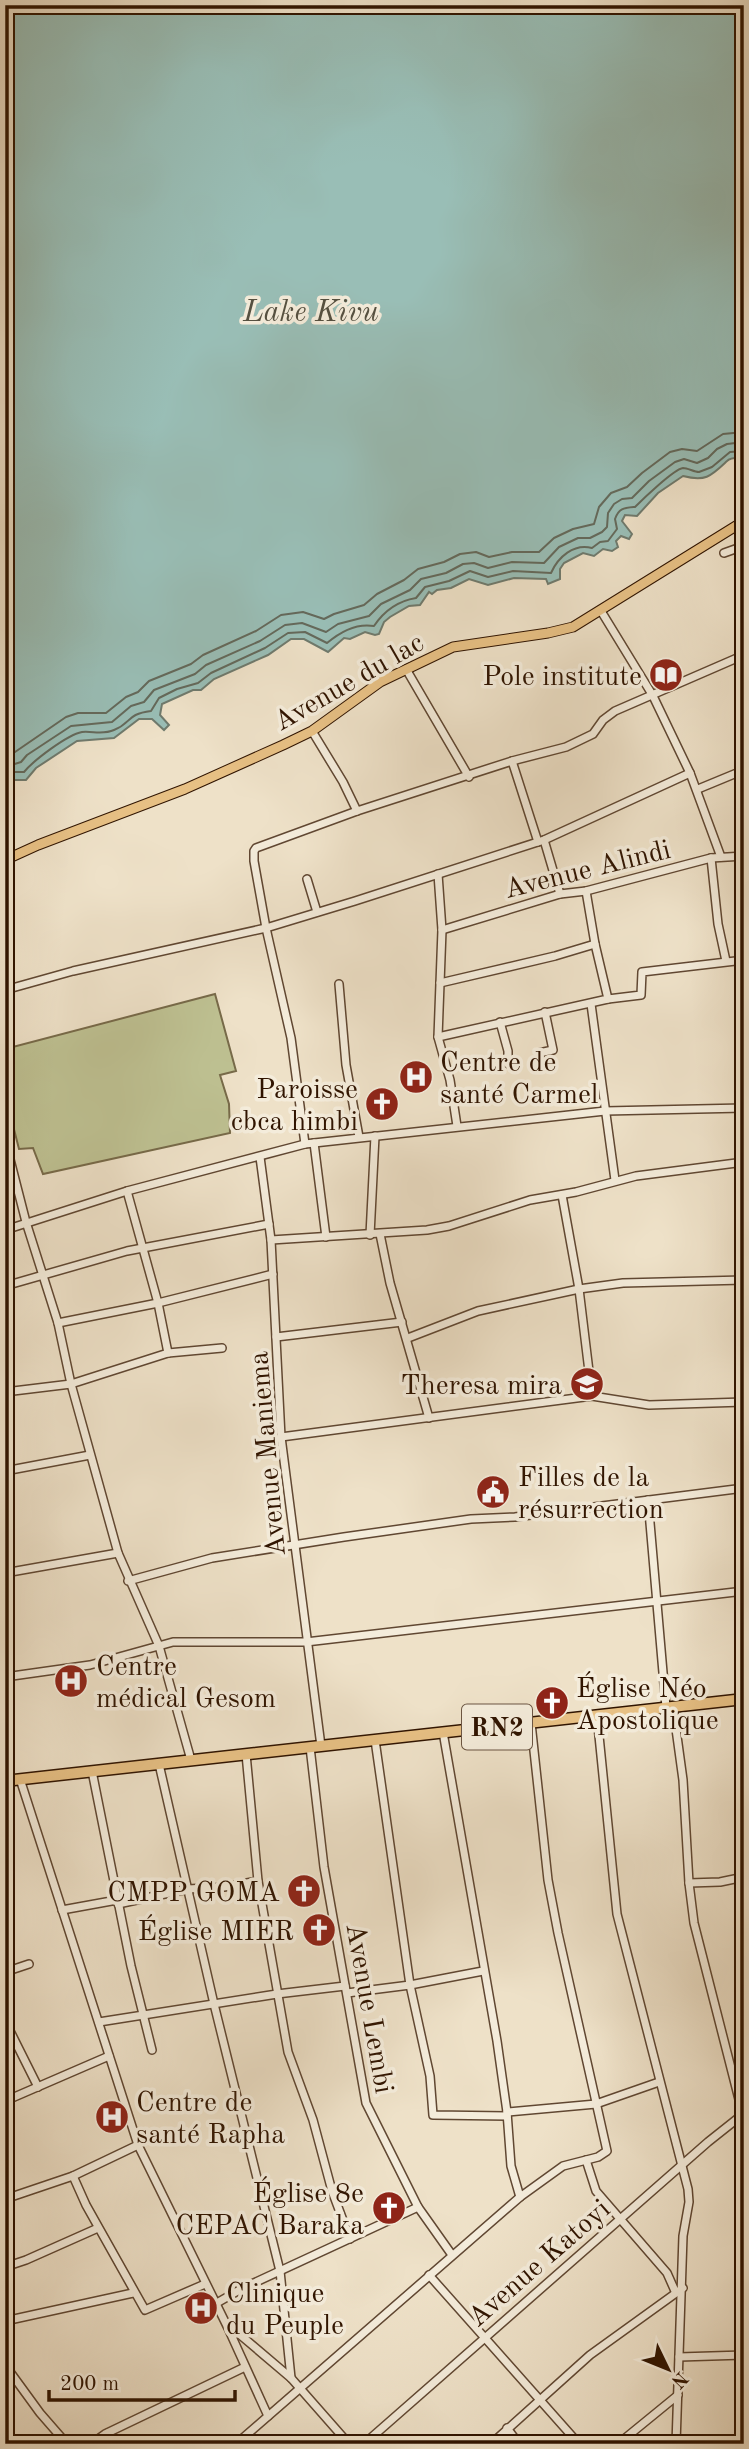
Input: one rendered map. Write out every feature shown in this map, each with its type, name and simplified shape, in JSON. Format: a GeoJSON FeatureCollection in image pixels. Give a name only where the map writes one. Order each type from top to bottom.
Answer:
{"type":"FeatureCollection","features":[{"type":"Feature","properties":{"kind":"highway","name":"RN2"},"geometry":{"type":"LineString","coordinates":[[5,1781],[744,1699]]}},
{"type":"Feature","properties":{"kind":"main road","name":"Avenue du lac"},"geometry":{"type":"LineString","coordinates":[[5,860],[185,789],[312,731],[372,688],[453,647],[573,627],[744,521]]}},
{"type":"Feature","properties":{"kind":"street"},"geometry":{"type":"LineString","coordinates":[[724,553],[738,548],[744,553]]}},
{"type":"Feature","properties":{"kind":"street"},"geometry":{"type":"LineString","coordinates":[[601,611],[653,696],[698,789],[721,857]]}},
{"type":"Feature","properties":{"kind":"street"},"geometry":{"type":"LineString","coordinates":[[326,1237],[291,1038],[266,928],[253,855],[256,848],[357,811],[512,761],[566,747],[593,734],[608,715],[744,655]]}},
{"type":"Feature","properties":{"kind":"street"},"geometry":{"type":"LineString","coordinates":[[406,669],[469,776]]}},
{"type":"Feature","properties":{"kind":"street"},"geometry":{"type":"LineString","coordinates":[[312,731],[357,811]]}},
{"type":"Feature","properties":{"kind":"street"},"geometry":{"type":"LineString","coordinates":[[512,761],[560,894]]}},
{"type":"Feature","properties":{"kind":"street"},"geometry":{"type":"LineString","coordinates":[[698,789],[744,771]]}},
{"type":"Feature","properties":{"kind":"street"},"geometry":{"type":"LineString","coordinates":[[5,990],[73,971],[266,928],[438,874],[541,841],[690,773]]}},
{"type":"Feature","properties":{"kind":"street","name":"Avenue Alindi"},"geometry":{"type":"LineString","coordinates":[[442,930],[560,894],[586,891],[711,858],[744,856]]}},
{"type":"Feature","properties":{"kind":"street"},"geometry":{"type":"LineString","coordinates":[[711,858],[718,924],[726,961]]}},
{"type":"Feature","properties":{"kind":"street"},"geometry":{"type":"LineString","coordinates":[[438,874],[442,930],[438,1037],[450,1080],[457,1126]]}},
{"type":"Feature","properties":{"kind":"street"},"geometry":{"type":"LineString","coordinates":[[307,879],[317,912]]}},
{"type":"Feature","properties":{"kind":"street"},"geometry":{"type":"LineString","coordinates":[[586,891],[608,999]]}},
{"type":"Feature","properties":{"kind":"street"},"geometry":{"type":"LineString","coordinates":[[440,983],[595,944]]}},
{"type":"Feature","properties":{"kind":"street"},"geometry":{"type":"LineString","coordinates":[[438,1037],[545,1012],[641,995],[642,972],[744,960]]}},
{"type":"Feature","properties":{"kind":"street"},"geometry":{"type":"LineString","coordinates":[[339,984],[346,1065],[359,1137]]}},
{"type":"Feature","properties":{"kind":"street"},"geometry":{"type":"LineString","coordinates":[[744,1003],[740,1040],[744,1073]]}},
{"type":"Feature","properties":{"kind":"street"},"geometry":{"type":"LineString","coordinates":[[591,1004],[615,1181]]}},
{"type":"Feature","properties":{"kind":"street"},"geometry":{"type":"LineString","coordinates":[[541,1063],[539,1053],[553,1050],[545,1012]]}},
{"type":"Feature","properties":{"kind":"street"},"geometry":{"type":"LineString","coordinates":[[500,1022],[508,1051],[508,1064]]}},
{"type":"Feature","properties":{"kind":"street"},"geometry":{"type":"LineString","coordinates":[[5,1230],[127,1191],[310,1143],[605,1111],[744,1108]]}},
{"type":"Feature","properties":{"kind":"street"},"geometry":{"type":"LineString","coordinates":[[370,1235],[374,1136]]}},
{"type":"Feature","properties":{"kind":"street"},"geometry":{"type":"LineString","coordinates":[[5,1140],[26,1222],[58,1323],[71,1384],[118,1553],[128,1581],[159,1646],[191,1760]]}},
{"type":"Feature","properties":{"kind":"street","name":"Avenue Maniema"},"geometry":{"type":"LineString","coordinates":[[260,1157],[271,1240],[281,1437],[306,1642],[315,1746]]}},
{"type":"Feature","properties":{"kind":"street"},"geometry":{"type":"LineString","coordinates":[[271,1240],[370,1235],[449,1226],[530,1200],[562,1195],[615,1181],[665,1171],[744,1162]]}},
{"type":"Feature","properties":{"kind":"street"},"geometry":{"type":"LineString","coordinates":[[127,1191],[158,1303],[168,1353]]}},
{"type":"Feature","properties":{"kind":"street"},"geometry":{"type":"LineString","coordinates":[[562,1195],[579,1289],[592,1396]]}},
{"type":"Feature","properties":{"kind":"street"},"geometry":{"type":"LineString","coordinates":[[5,1286],[144,1248],[269,1224]]}},
{"type":"Feature","properties":{"kind":"street"},"geometry":{"type":"LineString","coordinates":[[380,1234],[429,1418]]}},
{"type":"Feature","properties":{"kind":"street"},"geometry":{"type":"LineString","coordinates":[[58,1323],[158,1303],[273,1274]]}},
{"type":"Feature","properties":{"kind":"street"},"geometry":{"type":"LineString","coordinates":[[408,1339],[478,1311],[579,1289],[623,1283],[744,1280]]}},
{"type":"Feature","properties":{"kind":"street"},"geometry":{"type":"LineString","coordinates":[[276,1337],[402,1322]]}},
{"type":"Feature","properties":{"kind":"street"},"geometry":{"type":"LineString","coordinates":[[5,1392],[71,1384],[168,1353],[222,1348]]}},
{"type":"Feature","properties":{"kind":"street"},"geometry":{"type":"LineString","coordinates":[[281,1437],[592,1396],[649,1405],[744,1402]]}},
{"type":"Feature","properties":{"kind":"street"},"geometry":{"type":"LineString","coordinates":[[5,1471],[90,1455]]}},
{"type":"Feature","properties":{"kind":"street"},"geometry":{"type":"LineString","coordinates":[[128,1581],[212,1558],[294,1545],[471,1519],[515,1517],[744,1488]]}},
{"type":"Feature","properties":{"kind":"street"},"geometry":{"type":"LineString","coordinates":[[648,1500],[669,1707],[685,1800],[694,1923],[743,2117]]}},
{"type":"Feature","properties":{"kind":"street"},"geometry":{"type":"LineString","coordinates":[[5,1573],[118,1553]]}},
{"type":"Feature","properties":{"kind":"street"},"geometry":{"type":"LineString","coordinates":[[5,1677],[90,1665],[189,1640],[261,1644],[306,1642],[744,1591]]}},
{"type":"Feature","properties":{"kind":"street"},"geometry":{"type":"LineString","coordinates":[[597,1716],[617,1914],[682,2164],[689,2202],[679,2289],[676,2444]]}},
{"type":"Feature","properties":{"kind":"street"},"geometry":{"type":"LineString","coordinates":[[236,2444],[520,2197],[563,2166],[598,2157],[607,2151],[548,1880],[531,1723]]}},
{"type":"Feature","properties":{"kind":"street"},"geometry":{"type":"LineString","coordinates":[[443,1732],[507,2114],[511,2166],[520,2197]]}},
{"type":"Feature","properties":{"kind":"street"},"geometry":{"type":"LineString","coordinates":[[375,1740],[410,1985],[430,2076],[433,2115],[507,2114],[596,2104],[659,2082]]}},
{"type":"Feature","properties":{"kind":"street","name":"Avenue Lembi"},"geometry":{"type":"LineString","coordinates":[[315,1746],[324,1867],[366,2103],[418,2207],[452,2255]]}},
{"type":"Feature","properties":{"kind":"street"},"geometry":{"type":"LineString","coordinates":[[246,1754],[258,1881],[291,2063],[313,2120],[332,2191],[350,2239]]}},
{"type":"Feature","properties":{"kind":"street"},"geometry":{"type":"LineString","coordinates":[[159,1764],[214,2004],[280,2271],[291,2378]]}},
{"type":"Feature","properties":{"kind":"street"},"geometry":{"type":"LineString","coordinates":[[92,1771],[117,1902],[152,2050]]}},
{"type":"Feature","properties":{"kind":"street"},"geometry":{"type":"LineString","coordinates":[[20,1779],[138,2146],[228,2328],[268,2416]]}},
{"type":"Feature","properties":{"kind":"street"},"geometry":{"type":"LineString","coordinates":[[689,1883],[720,1882],[744,1877]]}},
{"type":"Feature","properties":{"kind":"street"},"geometry":{"type":"LineString","coordinates":[[62,1910],[188,1889],[258,1881]]}},
{"type":"Feature","properties":{"kind":"street"},"geometry":{"type":"LineString","coordinates":[[5,1972],[29,1964]]}},
{"type":"Feature","properties":{"kind":"street"},"geometry":{"type":"LineString","coordinates":[[99,2022],[277,1994],[410,1985],[483,1970]]}},
{"type":"Feature","properties":{"kind":"street"},"geometry":{"type":"LineString","coordinates":[[5,2021],[38,2087]]}},
{"type":"Feature","properties":{"kind":"street"},"geometry":{"type":"LineString","coordinates":[[5,2101],[109,2056]]}},
{"type":"Feature","properties":{"kind":"street","name":"Avenue Katoyi"},"geometry":{"type":"LineString","coordinates":[[364,2444],[682,2164],[743,2117]]}},
{"type":"Feature","properties":{"kind":"street"},"geometry":{"type":"LineString","coordinates":[[5,2199],[74,2176],[138,2146]]}},
{"type":"Feature","properties":{"kind":"street"},"geometry":{"type":"LineString","coordinates":[[586,2160],[596,2191],[679,2289]]}},
{"type":"Feature","properties":{"kind":"street"},"geometry":{"type":"LineString","coordinates":[[74,2176],[98,2228],[143,2308],[147,2310],[205,2284]]}},
{"type":"Feature","properties":{"kind":"street"},"geometry":{"type":"LineString","coordinates":[[215,2304],[243,2288],[418,2207]]}},
{"type":"Feature","properties":{"kind":"street"},"geometry":{"type":"LineString","coordinates":[[5,2267],[98,2228]]}},
{"type":"Feature","properties":{"kind":"street"},"geometry":{"type":"LineString","coordinates":[[429,2275],[579,2444]]}},
{"type":"Feature","properties":{"kind":"street"},"geometry":{"type":"LineString","coordinates":[[491,2444],[590,2355],[679,2289]]}},
{"type":"Feature","properties":{"kind":"street"},"geometry":{"type":"LineString","coordinates":[[5,2321],[134,2293]]}},
{"type":"Feature","properties":{"kind":"street"},"geometry":{"type":"LineString","coordinates":[[228,2328],[238,2333],[291,2378],[349,2444]]}},
{"type":"Feature","properties":{"kind":"street"},"geometry":{"type":"LineString","coordinates":[[679,2357],[744,2355]]}},
{"type":"Feature","properties":{"kind":"street"},"geometry":{"type":"LineString","coordinates":[[5,2365],[66,2444]]}},
{"type":"Feature","properties":{"kind":"street"},"geometry":{"type":"LineString","coordinates":[[91,2444],[108,2433],[245,2367]]}},
{"type":"Feature","properties":{"kind":"street"},"geometry":{"type":"LineString","coordinates":[[618,2444],[678,2395]]}},
{"type":"Feature","properties":{"kind":"street"},"geometry":{"type":"LineString","coordinates":[[507,2428],[519,2444]]}},
{"type":"Feature","properties":{"kind":"street"},"geometry":{"type":"LineString","coordinates":[[108,2433],[117,2444]]}},
{"type":"Feature","properties":{"kind":"green space"},"geometry":{"type":"Polygon","coordinates":[[[215,994],[236,1071],[220,1075],[229,1104],[230,1133],[43,1174],[33,1148],[19,1149],[5,1094],[5,1049],[215,994]]]}},
{"type":"Feature","properties":{"kind":"water","name":"Lake Kivu"},"geometry":{"type":"Polygon","coordinates":[[[5,5],[744,5],[744,457],[729,460],[717,471],[703,478],[683,476],[658,493],[637,516],[625,515],[622,521],[632,534],[629,539],[621,536],[616,541],[618,547],[612,551],[603,549],[594,556],[583,553],[564,563],[560,569],[560,579],[548,584],[546,579],[514,578],[488,585],[469,579],[451,588],[437,590],[432,594],[429,592],[420,605],[409,606],[384,622],[379,634],[365,632],[350,639],[344,638],[328,652],[304,639],[291,639],[268,655],[214,679],[201,690],[193,690],[162,704],[160,715],[169,725],[164,730],[152,719],[139,719],[114,738],[77,741],[36,768],[26,780],[14,780],[5,793],[5,5]]]}},
{"type":"Feature","properties":{"kind":"place","name":"Pole institute"},"geometry":{"type":"Point","coordinates":[666,675]}},
{"type":"Feature","properties":{"kind":"place","name":"Centre de santé Carmel"},"geometry":{"type":"Point","coordinates":[416,1077]}},
{"type":"Feature","properties":{"kind":"place","name":"Paroisse cbca himbi"},"geometry":{"type":"Point","coordinates":[382,1104]}},
{"type":"Feature","properties":{"kind":"place","name":"Theresa mira"},"geometry":{"type":"Point","coordinates":[587,1384]}},
{"type":"Feature","properties":{"kind":"place","name":"Filles de la résurrection"},"geometry":{"type":"Point","coordinates":[493,1492]}},
{"type":"Feature","properties":{"kind":"place","name":"Centre médical Gesom"},"geometry":{"type":"Point","coordinates":[71,1681]}},
{"type":"Feature","properties":{"kind":"place","name":"Église Néo Apostolique"},"geometry":{"type":"Point","coordinates":[552,1703]}},
{"type":"Feature","properties":{"kind":"place","name":"CMPP GOMA"},"geometry":{"type":"Point","coordinates":[304,1891]}},
{"type":"Feature","properties":{"kind":"place","name":"Église MIER"},"geometry":{"type":"Point","coordinates":[319,1930]}},
{"type":"Feature","properties":{"kind":"place","name":"Centre de santé Rapha"},"geometry":{"type":"Point","coordinates":[112,2117]}},
{"type":"Feature","properties":{"kind":"place","name":"Église 8e CEPAC Baraka"},"geometry":{"type":"Point","coordinates":[389,2208]}},
{"type":"Feature","properties":{"kind":"place","name":"Clinique du Peuple"},"geometry":{"type":"Point","coordinates":[201,2308]}}]}
